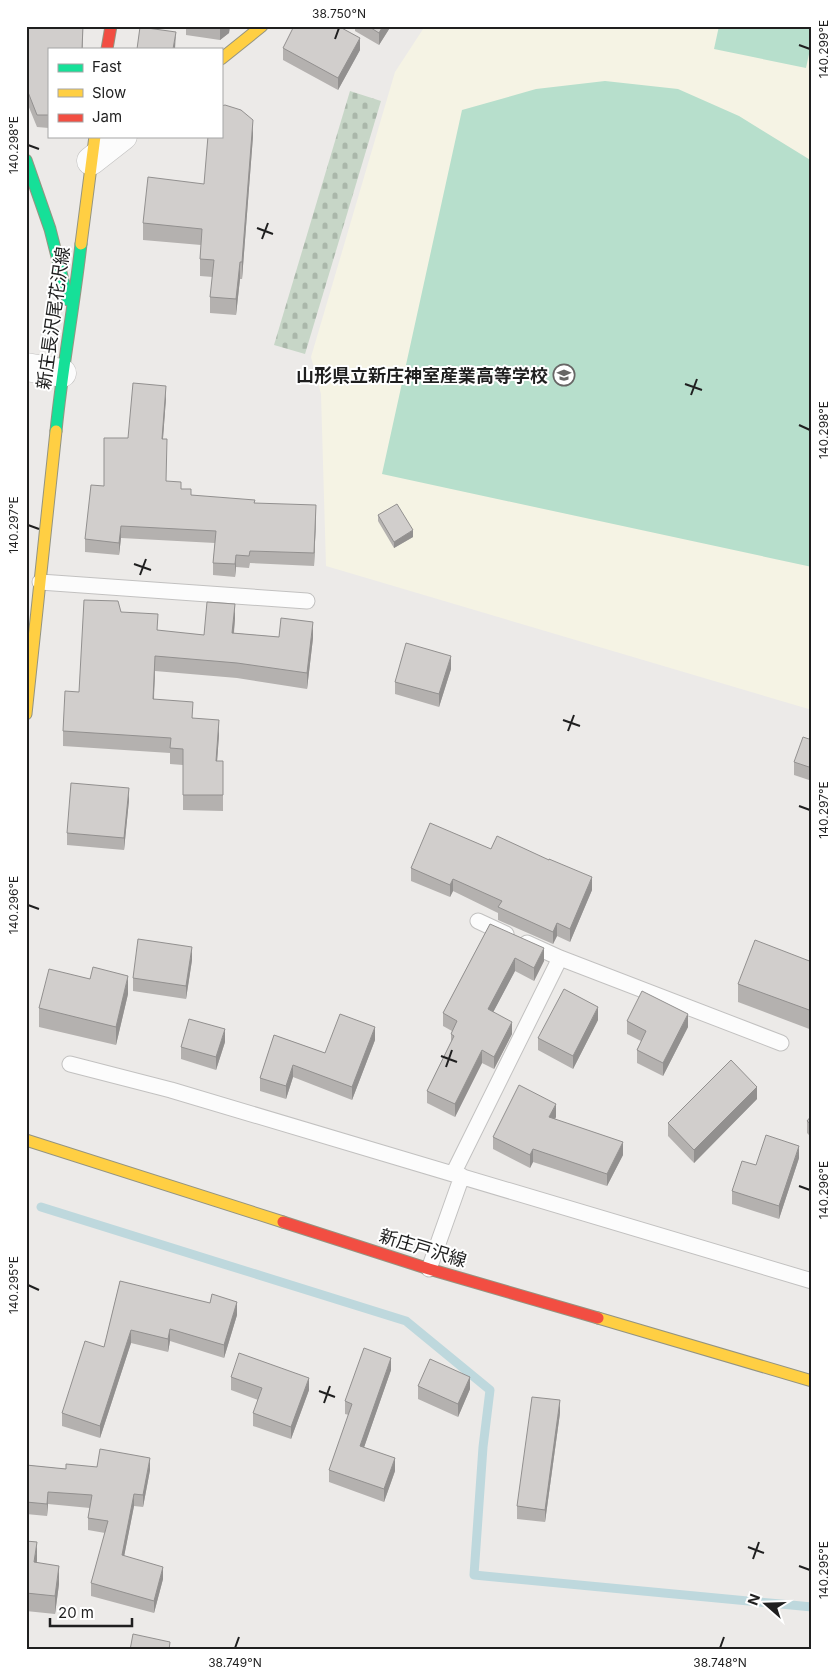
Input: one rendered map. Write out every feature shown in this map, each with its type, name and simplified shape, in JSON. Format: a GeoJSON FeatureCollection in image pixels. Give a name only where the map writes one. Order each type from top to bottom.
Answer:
{"type":"FeatureCollection","features":[{"type":"Feature","properties":{"kind":"main road"},"geometry":{"type":"LineString","coordinates":[[107,48],[110,26]]}},
{"type":"Feature","properties":{"kind":"main road"},"geometry":{"type":"LineString","coordinates":[[222,58],[262,26]]}},
{"type":"Feature","properties":{"kind":"main road","name":"新庄長沢尾花沢線"},"geometry":{"type":"LineString","coordinates":[[26,714],[62,373],[72,319],[93,148]]}},
{"type":"Feature","properties":{"kind":"main road"},"geometry":{"type":"LineString","coordinates":[[26,160],[33,175],[61,269],[72,319]]}},
{"type":"Feature","properties":{"kind":"main road","name":"新庄戸沢線"},"geometry":{"type":"LineString","coordinates":[[26,1140],[429,1269],[812,1380]]}},
{"type":"Feature","properties":{"kind":"street"},"geometry":{"type":"LineString","coordinates":[[93,148],[117,138]]}},
{"type":"Feature","properties":{"kind":"street"},"geometry":{"type":"LineString","coordinates":[[26,367],[62,373]]}},
{"type":"Feature","properties":{"kind":"lane"},"geometry":{"type":"LineString","coordinates":[[40,582],[307,601]]}},
{"type":"Feature","properties":{"kind":"lane"},"geometry":{"type":"LineString","coordinates":[[478,920],[560,958],[781,1043]]}},
{"type":"Feature","properties":{"kind":"lane"},"geometry":{"type":"LineString","coordinates":[[429,1269],[457,1175],[560,958]]}},
{"type":"Feature","properties":{"kind":"lane"},"geometry":{"type":"LineString","coordinates":[[70,1064],[171,1090],[812,1281]]}},
{"type":"Feature","properties":{"kind":"shaded area","name":"山形県立新庄神室産業高等学校"},"geometry":{"type":"Polygon","coordinates":[[[425,26],[812,26],[812,710],[326,566],[321,394],[311,357],[395,72],[425,26]]]}},
{"type":"Feature","properties":{"kind":"green space"},"geometry":{"type":"Polygon","coordinates":[[[719,26],[812,26],[812,40],[806,68],[714,49],[719,26]]]}},
{"type":"Feature","properties":{"kind":"green space"},"geometry":{"type":"Polygon","coordinates":[[[605,81],[678,89],[739,116],[812,161],[812,567],[382,474],[462,110],[536,89],[605,81]]]}},
{"type":"Feature","properties":{"kind":"green space"},"geometry":{"type":"Polygon","coordinates":[[[350,91],[381,101],[305,354],[274,345],[350,91]]]}},
{"type":"Feature","properties":{"kind":"building"},"geometry":{"type":"Polygon","coordinates":[[[26,26],[83,26],[82,48],[48,48],[48,115],[37,115],[26,87],[26,26]]]}},
{"type":"Feature","properties":{"kind":"building"},"geometry":{"type":"Polygon","coordinates":[[[294,26],[338,26],[360,38],[338,78],[283,48],[294,26]]]}},
{"type":"Feature","properties":{"kind":"building"},"geometry":{"type":"Polygon","coordinates":[[[368,26],[383,26],[379,33],[368,26]]]}},
{"type":"Feature","properties":{"kind":"building"},"geometry":{"type":"Polygon","coordinates":[[[140,27],[176,32],[173,48],[137,48],[140,27]]]}},
{"type":"Feature","properties":{"kind":"building"},"geometry":{"type":"Polygon","coordinates":[[[222,106],[241,110],[253,120],[242,262],[240,262],[236,299],[210,297],[214,260],[200,259],[202,229],[143,223],[148,177],[204,184],[208,138],[222,138],[222,106]]]}},
{"type":"Feature","properties":{"kind":"building"},"geometry":{"type":"Polygon","coordinates":[[[133,383],[166,386],[162,439],[167,439],[166,481],[181,482],[181,489],[191,489],[191,495],[255,500],[254,503],[316,505],[314,553],[250,551],[249,556],[236,555],[235,564],[213,563],[216,531],[121,526],[119,543],[85,539],[91,485],[104,486],[104,438],[128,438],[133,383]]]}},
{"type":"Feature","properties":{"kind":"building"},"geometry":{"type":"Polygon","coordinates":[[[397,504],[413,530],[394,542],[378,515],[397,504]]]}},
{"type":"Feature","properties":{"kind":"building"},"geometry":{"type":"Polygon","coordinates":[[[84,600],[118,601],[121,612],[158,614],[157,630],[204,635],[207,602],[235,604],[232,633],[279,637],[281,618],[313,622],[307,673],[237,663],[155,656],[153,699],[193,702],[192,718],[219,720],[216,761],[223,761],[223,795],[183,795],[183,749],[170,748],[171,738],[63,731],[65,691],[79,692],[84,600]]]}},
{"type":"Feature","properties":{"kind":"building"},"geometry":{"type":"Polygon","coordinates":[[[406,643],[451,656],[439,694],[395,682],[406,643]]]}},
{"type":"Feature","properties":{"kind":"building"},"geometry":{"type":"Polygon","coordinates":[[[803,737],[812,740],[812,768],[794,762],[803,737]]]}},
{"type":"Feature","properties":{"kind":"building"},"geometry":{"type":"Polygon","coordinates":[[[71,783],[129,788],[124,838],[67,833],[71,783]]]}},
{"type":"Feature","properties":{"kind":"building"},"geometry":{"type":"Polygon","coordinates":[[[430,823],[491,849],[497,836],[592,877],[570,929],[557,923],[553,932],[498,907],[502,901],[453,879],[450,885],[411,868],[430,823]]]}},
{"type":"Feature","properties":{"kind":"building"},"geometry":{"type":"Polygon","coordinates":[[[490,924],[544,948],[534,968],[515,958],[488,1009],[512,1022],[494,1057],[482,1050],[455,1104],[427,1091],[454,1036],[451,1034],[457,1021],[443,1013],[490,924]]]}},
{"type":"Feature","properties":{"kind":"building"},"geometry":{"type":"Polygon","coordinates":[[[138,939],[192,947],[186,986],[133,978],[138,939]]]}},
{"type":"Feature","properties":{"kind":"building"},"geometry":{"type":"Polygon","coordinates":[[[755,940],[812,962],[812,1011],[738,984],[755,940]]]}},
{"type":"Feature","properties":{"kind":"building"},"geometry":{"type":"Polygon","coordinates":[[[93,967],[128,976],[116,1027],[39,1008],[49,969],[90,979],[93,967]]]}},
{"type":"Feature","properties":{"kind":"building"},"geometry":{"type":"Polygon","coordinates":[[[564,989],[598,1007],[573,1056],[538,1038],[564,989]]]}},
{"type":"Feature","properties":{"kind":"building"},"geometry":{"type":"Polygon","coordinates":[[[642,991],[688,1014],[663,1063],[637,1050],[646,1031],[627,1021],[642,991]]]}},
{"type":"Feature","properties":{"kind":"building"},"geometry":{"type":"Polygon","coordinates":[[[340,1014],[375,1027],[352,1087],[293,1065],[286,1086],[260,1078],[274,1035],[325,1053],[340,1014]]]}},
{"type":"Feature","properties":{"kind":"building"},"geometry":{"type":"Polygon","coordinates":[[[189,1019],[225,1029],[216,1057],[181,1047],[189,1019]]]}},
{"type":"Feature","properties":{"kind":"building"},"geometry":{"type":"Polygon","coordinates":[[[731,1060],[757,1087],[694,1150],[668,1123],[731,1060]]]}},
{"type":"Feature","properties":{"kind":"building"},"geometry":{"type":"Polygon","coordinates":[[[519,1085],[556,1104],[549,1117],[623,1142],[607,1174],[533,1149],[530,1155],[493,1137],[519,1085]]]}},
{"type":"Feature","properties":{"kind":"building"},"geometry":{"type":"Polygon","coordinates":[[[812,1115],[812,1125],[807,1121],[812,1115]]]}},
{"type":"Feature","properties":{"kind":"building"},"geometry":{"type":"Polygon","coordinates":[[[766,1135],[799,1146],[779,1206],[732,1191],[742,1161],[756,1165],[766,1135]]]}},
{"type":"Feature","properties":{"kind":"building"},"geometry":{"type":"Polygon","coordinates":[[[120,1281],[210,1303],[212,1294],[237,1302],[224,1345],[170,1329],[168,1339],[131,1330],[100,1426],[62,1413],[85,1341],[104,1347],[120,1281]]]}},
{"type":"Feature","properties":{"kind":"building"},"geometry":{"type":"Polygon","coordinates":[[[364,1348],[391,1358],[360,1446],[395,1458],[384,1489],[329,1470],[352,1404],[345,1401],[364,1348]]]}},
{"type":"Feature","properties":{"kind":"building"},"geometry":{"type":"Polygon","coordinates":[[[239,1353],[309,1378],[291,1427],[253,1413],[262,1388],[231,1377],[239,1353]]]}},
{"type":"Feature","properties":{"kind":"building"},"geometry":{"type":"Polygon","coordinates":[[[430,1359],[470,1377],[458,1404],[418,1386],[430,1359]]]}},
{"type":"Feature","properties":{"kind":"building"},"geometry":{"type":"Polygon","coordinates":[[[532,1397],[560,1400],[545,1510],[517,1506],[532,1397]]]}},
{"type":"Feature","properties":{"kind":"building"},"geometry":{"type":"Polygon","coordinates":[[[100,1449],[150,1458],[143,1495],[134,1494],[122,1555],[163,1567],[154,1601],[91,1583],[108,1521],[88,1518],[92,1495],[48,1492],[47,1504],[26,1502],[26,1465],[66,1469],[66,1464],[97,1467],[100,1449]]]}},
{"type":"Feature","properties":{"kind":"building"},"geometry":{"type":"Polygon","coordinates":[[[26,1541],[37,1542],[34,1562],[59,1566],[55,1596],[26,1593],[26,1541]]]}},
{"type":"Feature","properties":{"kind":"building"},"geometry":{"type":"Polygon","coordinates":[[[133,1634],[170,1642],[169,1650],[130,1650],[133,1634]]]}},
{"type":"Feature","properties":{"kind":"waterway"},"geometry":{"type":"LineString","coordinates":[[41,1207],[406,1321],[490,1390],[483,1447],[474,1575],[812,1607]]}},
{"type":"Feature","properties":{"kind":"traffic: fast"},"geometry":{"type":"LineString","coordinates":[[26,160],[50,229],[68,300]]}},
{"type":"Feature","properties":{"kind":"traffic: fast"},"geometry":{"type":"LineString","coordinates":[[56,431],[81,244]]}},
{"type":"Feature","properties":{"kind":"traffic: slow"},"geometry":{"type":"LineString","coordinates":[[222,58],[262,26]]}},
{"type":"Feature","properties":{"kind":"traffic: slow"},"geometry":{"type":"LineString","coordinates":[[81,244],[95,138]]}},
{"type":"Feature","properties":{"kind":"traffic: slow"},"geometry":{"type":"LineString","coordinates":[[26,714],[56,431]]}},
{"type":"Feature","properties":{"kind":"traffic: slow"},"geometry":{"type":"LineString","coordinates":[[26,1140],[283,1222]]}},
{"type":"Feature","properties":{"kind":"traffic: slow"},"geometry":{"type":"LineString","coordinates":[[598,1318],[812,1381]]}},
{"type":"Feature","properties":{"kind":"traffic: jam"},"geometry":{"type":"LineString","coordinates":[[107,48],[111,26]]}},
{"type":"Feature","properties":{"kind":"traffic: jam"},"geometry":{"type":"LineString","coordinates":[[283,1222],[429,1269],[598,1318]]}},
{"type":"Feature","properties":{"kind":"place","name":"山形県立新庄神室産業高等学校"},"geometry":{"type":"Point","coordinates":[564,375]}}]}
